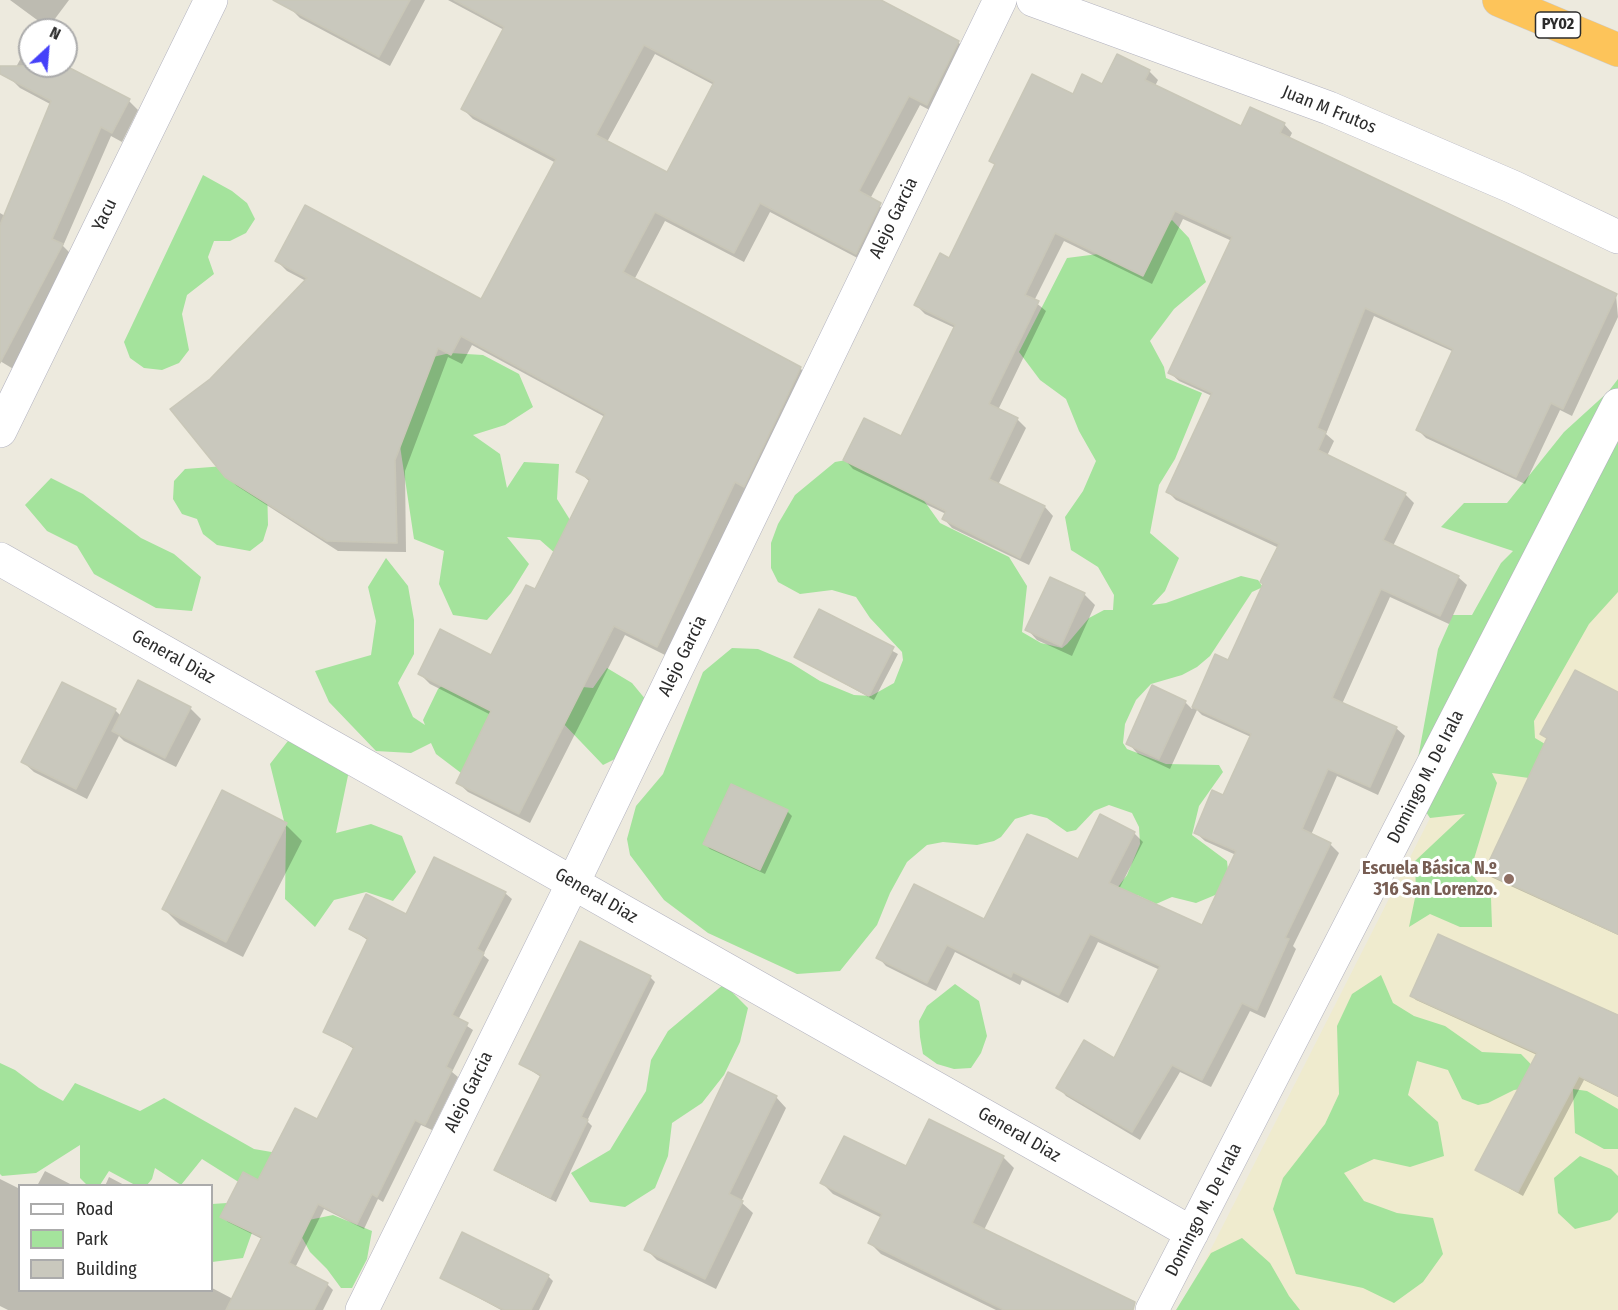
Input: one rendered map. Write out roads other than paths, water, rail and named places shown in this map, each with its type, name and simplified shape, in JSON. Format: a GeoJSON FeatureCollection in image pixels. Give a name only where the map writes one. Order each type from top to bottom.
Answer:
{"type":"FeatureCollection","features":[{"type":"Feature","properties":{"kind":"highway","name":"PY02"},"geometry":{"type":"LineString","coordinates":[[1499,0],[1618,50]]}},
{"type":"Feature","properties":{"kind":"street","name":"Yacu"},"geometry":{"type":"LineString","coordinates":[[0,431],[211,0]]}},
{"type":"Feature","properties":{"kind":"street","name":"Alejo Garcia"},"geometry":{"type":"LineString","coordinates":[[362,1310],[573,883],[1000,0]]}},
{"type":"Feature","properties":{"kind":"street","name":"Juan M Frutos"},"geometry":{"type":"LineString","coordinates":[[1033,0],[1329,108],[1513,188],[1618,237]]}},
{"type":"Feature","properties":{"kind":"street","name":"Domingo M. De Irala"},"geometry":{"type":"LineString","coordinates":[[1152,1310],[1618,405]]}},
{"type":"Feature","properties":{"kind":"street","name":"General Diaz"},"geometry":{"type":"LineString","coordinates":[[0,559],[1192,1233]]}},
{"type":"Feature","properties":{"kind":"place","name":"Escuela Básica N.º 316 San Lorenzo."},"geometry":{"type":"Point","coordinates":[1509,879]}}]}
